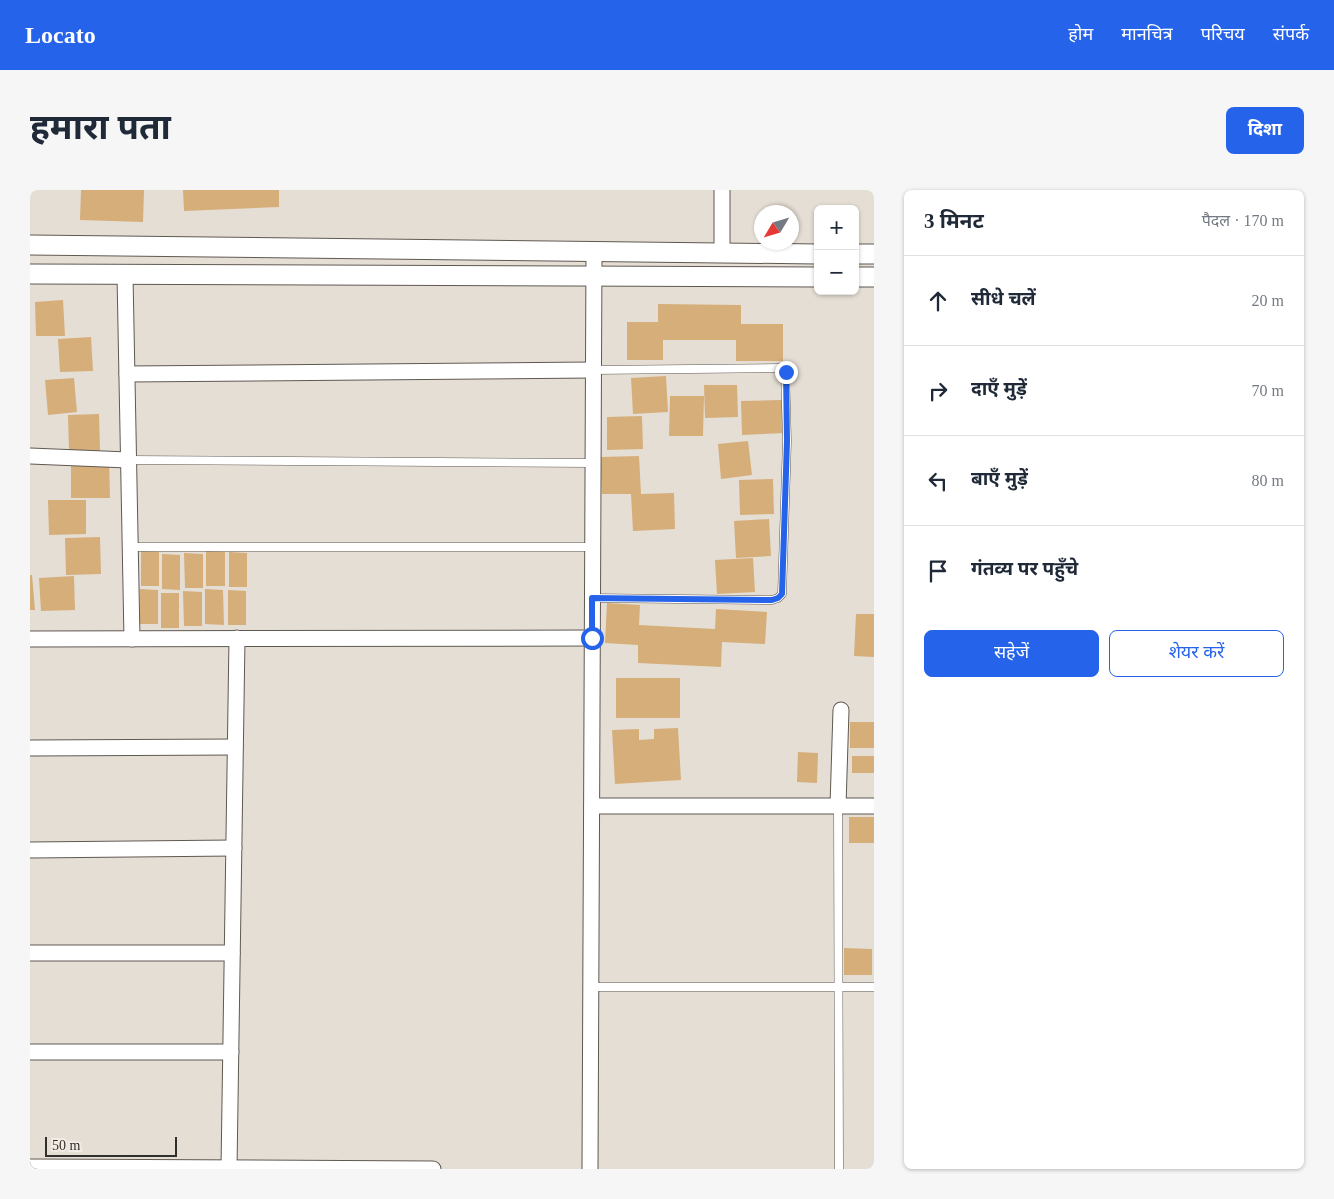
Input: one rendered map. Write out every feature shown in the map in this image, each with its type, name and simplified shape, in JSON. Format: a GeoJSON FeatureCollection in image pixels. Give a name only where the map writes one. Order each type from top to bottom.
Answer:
{"type":"FeatureCollection","features":[{"type":"Feature","properties":{"kind":"street"},"geometry":{"type":"LineString","coordinates":[[722,190],[722,253]]}},
{"type":"Feature","properties":{"kind":"street"},"geometry":{"type":"LineString","coordinates":[[30,245],[814,254]]}},
{"type":"Feature","properties":{"kind":"street"},"geometry":{"type":"LineString","coordinates":[[590,1169],[594,252]]}},
{"type":"Feature","properties":{"kind":"street"},"geometry":{"type":"LineString","coordinates":[[859,254],[874,254]]}},
{"type":"Feature","properties":{"kind":"street"},"geometry":{"type":"LineString","coordinates":[[30,274],[814,277]]}},
{"type":"Feature","properties":{"kind":"street"},"geometry":{"type":"LineString","coordinates":[[125,275],[132,640]]}},
{"type":"Feature","properties":{"kind":"street"},"geometry":{"type":"LineString","coordinates":[[859,277],[874,277]]}},
{"type":"Feature","properties":{"kind":"street"},"geometry":{"type":"LineString","coordinates":[[127,374],[593,370]]}},
{"type":"Feature","properties":{"kind":"street"},"geometry":{"type":"LineString","coordinates":[[30,456],[128,460]]}},
{"type":"Feature","properties":{"kind":"street"},"geometry":{"type":"LineString","coordinates":[[229,1168],[237,638]]}},
{"type":"Feature","properties":{"kind":"street"},"geometry":{"type":"LineString","coordinates":[[30,639],[592,638]]}},
{"type":"Feature","properties":{"kind":"street"},"geometry":{"type":"LineString","coordinates":[[838,806],[841,710]]}},
{"type":"Feature","properties":{"kind":"street"},"geometry":{"type":"LineString","coordinates":[[30,748],[235,746]]}},
{"type":"Feature","properties":{"kind":"street"},"geometry":{"type":"LineString","coordinates":[[592,806],[874,806]]}},
{"type":"Feature","properties":{"kind":"street"},"geometry":{"type":"LineString","coordinates":[[30,850],[234,848]]}},
{"type":"Feature","properties":{"kind":"street"},"geometry":{"type":"LineString","coordinates":[[30,953],[232,953]]}},
{"type":"Feature","properties":{"kind":"street"},"geometry":{"type":"LineString","coordinates":[[30,1052],[231,1052]]}},
{"type":"Feature","properties":{"kind":"street"},"geometry":{"type":"LineString","coordinates":[[30,1167],[434,1169]]}},
{"type":"Feature","properties":{"kind":"lane"},"geometry":{"type":"LineString","coordinates":[[592,598],[772,600],[778,598],[782,594],[787,441],[785,369],[593,370]]}},
{"type":"Feature","properties":{"kind":"lane"},"geometry":{"type":"LineString","coordinates":[[128,460],[593,463]]}},
{"type":"Feature","properties":{"kind":"lane"},"geometry":{"type":"LineString","coordinates":[[130,547],[593,547]]}},
{"type":"Feature","properties":{"kind":"lane"},"geometry":{"type":"LineString","coordinates":[[838,806],[839,1169]]}},
{"type":"Feature","properties":{"kind":"lane"},"geometry":{"type":"LineString","coordinates":[[591,987],[874,987]]}},
{"type":"Feature","properties":{"kind":"building"},"geometry":{"type":"Polygon","coordinates":[[[81,190],[144,190],[143,222],[80,220],[81,190]]]}},
{"type":"Feature","properties":{"kind":"building"},"geometry":{"type":"Polygon","coordinates":[[[183,190],[279,190],[279,207],[184,211],[183,190]]]}},
{"type":"Feature","properties":{"kind":"building"},"geometry":{"type":"Polygon","coordinates":[[[63,300],[65,336],[36,336],[35,302],[63,300]]]}},
{"type":"Feature","properties":{"kind":"building"},"geometry":{"type":"Polygon","coordinates":[[[658,304],[741,305],[741,324],[783,324],[783,361],[736,361],[736,340],[663,340],[663,360],[627,360],[627,322],[658,322],[658,304]]]}},
{"type":"Feature","properties":{"kind":"building"},"geometry":{"type":"Polygon","coordinates":[[[91,337],[93,371],[60,372],[58,339],[91,337]]]}},
{"type":"Feature","properties":{"kind":"building"},"geometry":{"type":"Polygon","coordinates":[[[666,376],[668,412],[633,414],[631,378],[666,376]]]}},
{"type":"Feature","properties":{"kind":"building"},"geometry":{"type":"Polygon","coordinates":[[[74,378],[77,412],[48,415],[45,380],[74,378]]]}},
{"type":"Feature","properties":{"kind":"building"},"geometry":{"type":"Polygon","coordinates":[[[704,385],[737,385],[738,417],[705,418],[704,385]]]}},
{"type":"Feature","properties":{"kind":"building"},"geometry":{"type":"Polygon","coordinates":[[[670,396],[704,396],[703,436],[669,436],[670,396]]]}},
{"type":"Feature","properties":{"kind":"building"},"geometry":{"type":"Polygon","coordinates":[[[782,400],[784,433],[742,435],[741,401],[782,400]]]}},
{"type":"Feature","properties":{"kind":"building"},"geometry":{"type":"Polygon","coordinates":[[[99,414],[100,451],[69,452],[68,415],[99,414]]]}},
{"type":"Feature","properties":{"kind":"building"},"geometry":{"type":"Polygon","coordinates":[[[642,416],[643,449],[607,450],[607,417],[642,416]]]}},
{"type":"Feature","properties":{"kind":"building"},"geometry":{"type":"Polygon","coordinates":[[[748,441],[752,475],[721,479],[718,444],[748,441]]]}},
{"type":"Feature","properties":{"kind":"building"},"geometry":{"type":"Polygon","coordinates":[[[639,456],[641,494],[674,493],[675,529],[633,531],[631,494],[602,494],[600,457],[639,456]]]}},
{"type":"Feature","properties":{"kind":"building"},"geometry":{"type":"Polygon","coordinates":[[[71,460],[109,460],[110,498],[71,498],[71,460]]]}},
{"type":"Feature","properties":{"kind":"building"},"geometry":{"type":"Polygon","coordinates":[[[773,479],[774,514],[740,515],[739,480],[773,479]]]}},
{"type":"Feature","properties":{"kind":"building"},"geometry":{"type":"Polygon","coordinates":[[[48,500],[86,500],[86,534],[49,535],[48,500]]]}},
{"type":"Feature","properties":{"kind":"building"},"geometry":{"type":"Polygon","coordinates":[[[769,519],[771,556],[736,558],[734,521],[769,519]]]}},
{"type":"Feature","properties":{"kind":"building"},"geometry":{"type":"Polygon","coordinates":[[[100,537],[101,574],[66,575],[65,538],[100,537]]]}},
{"type":"Feature","properties":{"kind":"building"},"geometry":{"type":"Polygon","coordinates":[[[141,551],[159,552],[159,586],[141,586],[141,551]]]}},
{"type":"Feature","properties":{"kind":"building"},"geometry":{"type":"Polygon","coordinates":[[[206,551],[225,552],[225,586],[206,586],[206,551]]]}},
{"type":"Feature","properties":{"kind":"building"},"geometry":{"type":"Polygon","coordinates":[[[229,552],[247,553],[247,587],[229,587],[229,552]]]}},
{"type":"Feature","properties":{"kind":"building"},"geometry":{"type":"Polygon","coordinates":[[[184,553],[203,554],[203,588],[185,588],[184,553]]]}},
{"type":"Feature","properties":{"kind":"building"},"geometry":{"type":"Polygon","coordinates":[[[162,554],[180,555],[180,590],[162,589],[162,554]]]}},
{"type":"Feature","properties":{"kind":"building"},"geometry":{"type":"Polygon","coordinates":[[[753,558],[755,592],[717,594],[715,560],[753,558]]]}},
{"type":"Feature","properties":{"kind":"building"},"geometry":{"type":"Polygon","coordinates":[[[30,575],[32,575],[35,610],[30,610],[30,575]]]}},
{"type":"Feature","properties":{"kind":"building"},"geometry":{"type":"Polygon","coordinates":[[[74,576],[75,610],[41,611],[39,578],[74,576]]]}},
{"type":"Feature","properties":{"kind":"building"},"geometry":{"type":"Polygon","coordinates":[[[140,589],[158,590],[158,624],[140,624],[140,589]]]}},
{"type":"Feature","properties":{"kind":"building"},"geometry":{"type":"Polygon","coordinates":[[[205,589],[223,590],[224,625],[205,624],[205,589]]]}},
{"type":"Feature","properties":{"kind":"building"},"geometry":{"type":"Polygon","coordinates":[[[228,590],[246,591],[246,625],[228,625],[228,590]]]}},
{"type":"Feature","properties":{"kind":"building"},"geometry":{"type":"Polygon","coordinates":[[[183,591],[202,592],[202,626],[184,626],[183,591]]]}},
{"type":"Feature","properties":{"kind":"building"},"geometry":{"type":"Polygon","coordinates":[[[161,593],[179,593],[179,628],[161,628],[161,593]]]}},
{"type":"Feature","properties":{"kind":"building"},"geometry":{"type":"Polygon","coordinates":[[[607,603],[640,605],[639,625],[715,629],[716,609],[767,612],[765,644],[722,642],[721,667],[638,663],[638,645],[605,643],[607,603]]]}},
{"type":"Feature","properties":{"kind":"building"},"geometry":{"type":"Polygon","coordinates":[[[856,614],[874,614],[874,657],[854,656],[856,614]]]}},
{"type":"Feature","properties":{"kind":"building"},"geometry":{"type":"Polygon","coordinates":[[[616,678],[680,678],[680,718],[616,718],[616,678]]]}},
{"type":"Feature","properties":{"kind":"building"},"geometry":{"type":"Polygon","coordinates":[[[850,722],[874,722],[874,748],[850,748],[850,722]]]}},
{"type":"Feature","properties":{"kind":"building"},"geometry":{"type":"Polygon","coordinates":[[[678,728],[681,780],[615,784],[612,730],[639,729],[639,740],[654,739],[654,729],[678,728]]]}},
{"type":"Feature","properties":{"kind":"building"},"geometry":{"type":"Polygon","coordinates":[[[798,752],[818,753],[817,783],[797,782],[798,752]]]}},
{"type":"Feature","properties":{"kind":"building"},"geometry":{"type":"Polygon","coordinates":[[[852,756],[874,756],[874,773],[852,773],[852,756]]]}},
{"type":"Feature","properties":{"kind":"building"},"geometry":{"type":"Polygon","coordinates":[[[849,817],[874,817],[874,843],[849,843],[849,817]]]}},
{"type":"Feature","properties":{"kind":"building"},"geometry":{"type":"Polygon","coordinates":[[[844,948],[872,949],[872,975],[844,975],[844,948]]]}},
{"type":"Feature","properties":{"kind":"route"},"geometry":{"type":"LineString","coordinates":[[592,638],[592,598],[772,600],[782,594],[787,441],[786,372]]}}]}
